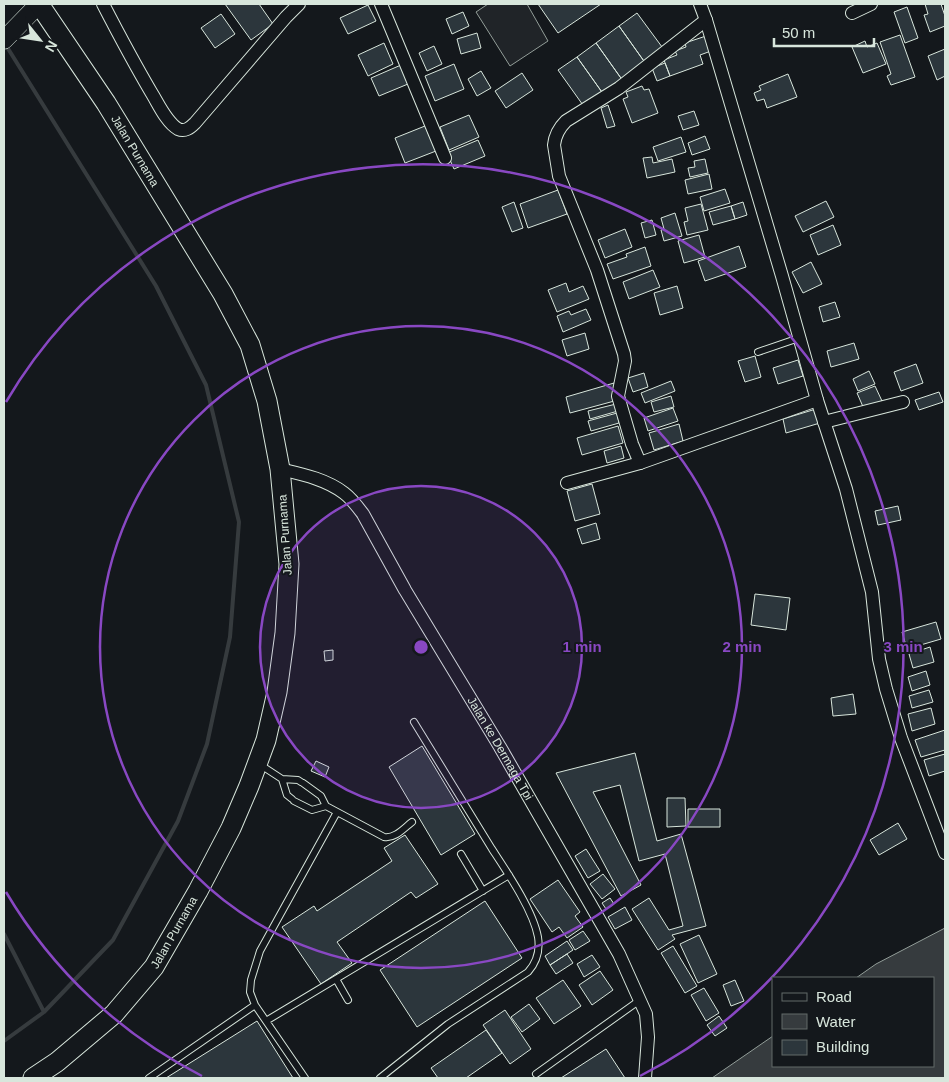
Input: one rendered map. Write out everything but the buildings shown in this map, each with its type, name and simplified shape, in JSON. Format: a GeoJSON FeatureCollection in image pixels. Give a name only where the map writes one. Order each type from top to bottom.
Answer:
{"type":"FeatureCollection","features":[{"type":"Feature","properties":{"kind":"main road","name":"Jalan Purnama"},"geometry":{"type":"LineString","coordinates":[[38,1077],[114,1014],[154,967],[232,828],[266,740],[285,633],[289,564],[280,468],[267,401],[250,345],[223,294],[106,103],[39,4]]}},
{"type":"Feature","properties":{"kind":"street"},"geometry":{"type":"LineString","coordinates":[[4,40],[39,4]]}},
{"type":"Feature","properties":{"kind":"street"},"geometry":{"type":"LineString","coordinates":[[102,4],[166,117],[176,127],[184,130],[191,128],[195,124],[299,4]]}},
{"type":"Feature","properties":{"kind":"street"},"geometry":{"type":"LineString","coordinates":[[381,4],[445,158]]}},
{"type":"Feature","properties":{"kind":"street"},"geometry":{"type":"LineString","coordinates":[[700,4],[782,276],[817,400],[846,489],[872,592],[879,659],[886,690],[901,738],[945,853]]}},
{"type":"Feature","properties":{"kind":"street"},"geometry":{"type":"LineString","coordinates":[[852,13],[871,4]]}},
{"type":"Feature","properties":{"kind":"street"},"geometry":{"type":"LineString","coordinates":[[640,463],[632,444],[618,396],[625,361],[624,354],[597,270],[560,176],[554,140],[559,128],[566,121],[620,88],[706,20]]}},
{"type":"Feature","properties":{"kind":"street"},"geometry":{"type":"LineString","coordinates":[[567,483],[640,463],[817,400]]}},
{"type":"Feature","properties":{"kind":"street"},"geometry":{"type":"LineString","coordinates":[[824,422],[904,402]]}},
{"type":"Feature","properties":{"kind":"street","name":"Jalan ke Dermaga Tpi"},"geometry":{"type":"LineString","coordinates":[[280,468],[315,478],[342,491],[363,514],[619,954],[646,1014],[648,1037],[645,1078]]}},
{"type":"Feature","properties":{"kind":"lane"},"geometry":{"type":"LineString","coordinates":[[758,352],[799,338]]}},
{"type":"Feature","properties":{"kind":"lane"},"geometry":{"type":"LineString","coordinates":[[380,1078],[448,1024],[528,972],[534,966],[538,948],[538,936],[526,905],[414,722]]}},
{"type":"Feature","properties":{"kind":"lane"},"geometry":{"type":"LineString","coordinates":[[258,763],[282,779],[302,782],[321,796],[326,806],[384,837],[389,838],[393,836],[412,822]]}},
{"type":"Feature","properties":{"kind":"lane"},"geometry":{"type":"LineString","coordinates":[[282,779],[287,795],[293,800],[312,810],[326,806]]}},
{"type":"Feature","properties":{"kind":"lane"},"geometry":{"type":"LineString","coordinates":[[305,1078],[256,1005],[250,992],[251,980],[260,951],[337,812]]}},
{"type":"Feature","properties":{"kind":"lane"},"geometry":{"type":"LineString","coordinates":[[461,854],[483,891]]}},
{"type":"Feature","properties":{"kind":"lane"},"geometry":{"type":"LineString","coordinates":[[266,1021],[509,875]]}},
{"type":"Feature","properties":{"kind":"lane"},"geometry":{"type":"LineString","coordinates":[[336,979],[348,1000]]}},
{"type":"Feature","properties":{"kind":"lane"},"geometry":{"type":"LineString","coordinates":[[536,1074],[640,1000]]}},
{"type":"Feature","properties":{"kind":"lane"},"geometry":{"type":"LineString","coordinates":[[149,1078],[256,1005]]}},
{"type":"Feature","properties":{"kind":"shaded area"},"geometry":{"type":"Polygon","coordinates":[[[488,4],[527,4],[548,41],[510,66],[476,12],[488,4]]]}},
{"type":"Feature","properties":{"kind":"water"},"geometry":{"type":"Polygon","coordinates":[[[945,928],[945,1078],[712,1078],[772,1037],[772,1067],[934,1067],[934,977],[857,977],[876,964],[945,928]]]}},
{"type":"Feature","properties":{"kind":"waterway"},"geometry":{"type":"LineString","coordinates":[[4,1041],[44,1012],[113,940],[178,821],[207,744],[230,637],[239,522],[206,385],[156,286],[7,47]]}},
{"type":"Feature","properties":{"kind":"waterway"},"geometry":{"type":"LineString","coordinates":[[4,934],[44,1012]]}}]}
